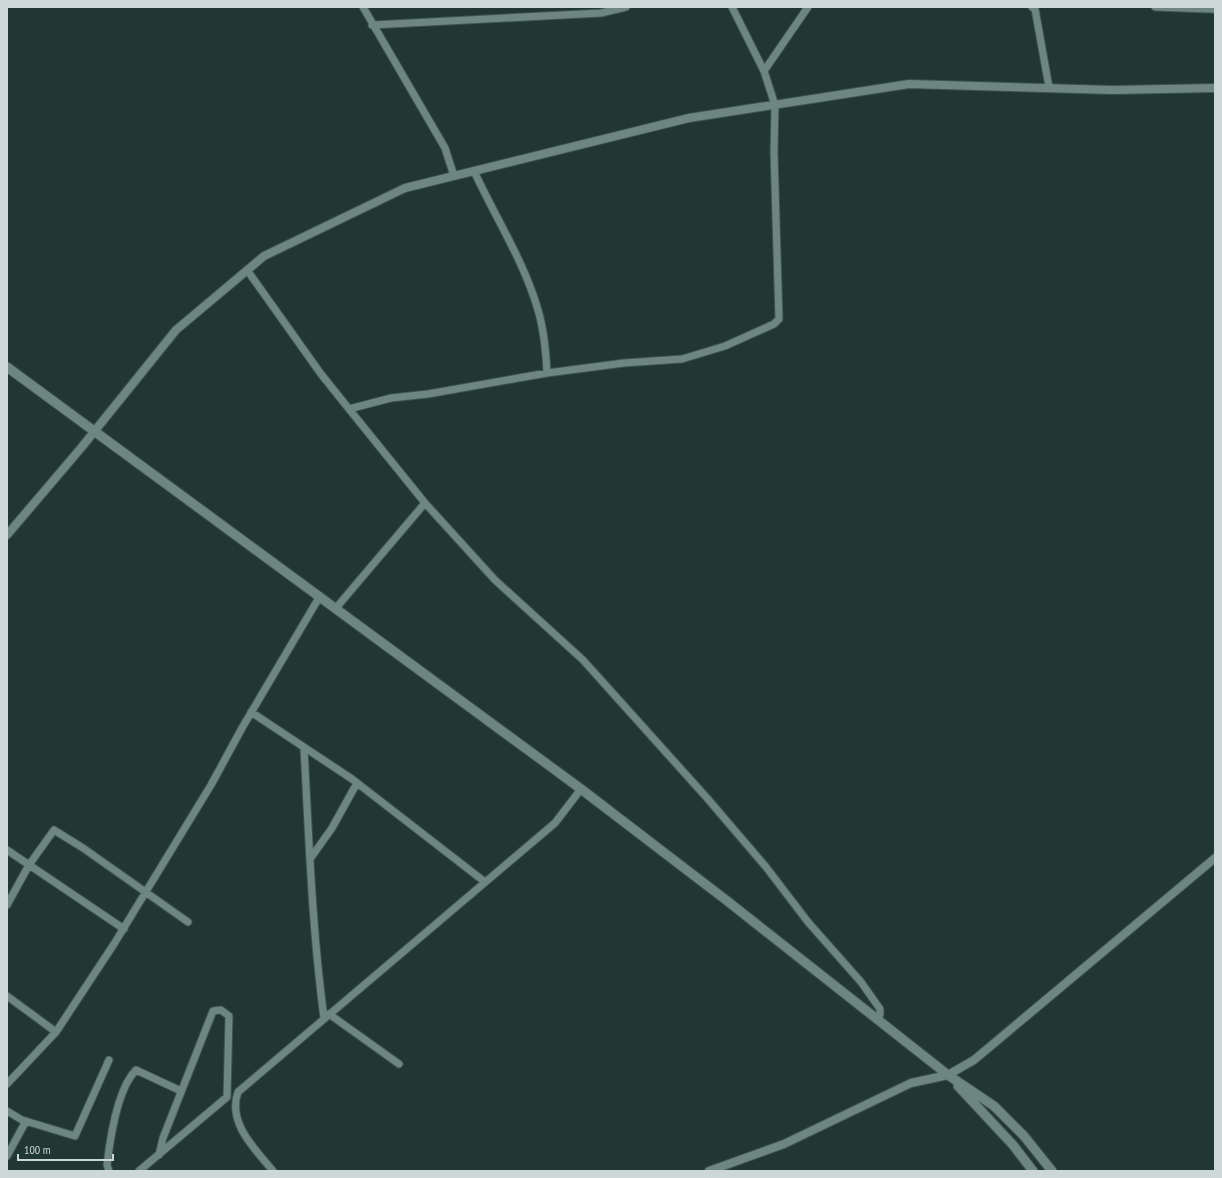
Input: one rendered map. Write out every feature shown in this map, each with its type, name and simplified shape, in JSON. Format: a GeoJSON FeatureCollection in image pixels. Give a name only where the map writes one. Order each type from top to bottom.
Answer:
{"type":"FeatureCollection","features":[{"type":"Feature","properties":{"kind":"main road"},"geometry":{"type":"LineString","coordinates":[[7,367],[581,789],[948,1075],[994,1106],[1024,1136],[1052,1171]]}},
{"type":"Feature","properties":{"kind":"main road"},"geometry":{"type":"LineString","coordinates":[[948,1075],[1013,1145],[1033,1171]]}},
{"type":"Feature","properties":{"kind":"street"},"geometry":{"type":"LineString","coordinates":[[363,7],[372,25],[445,148],[454,176]]}},
{"type":"Feature","properties":{"kind":"street"},"geometry":{"type":"LineString","coordinates":[[372,25],[601,13],[626,7]]}},
{"type":"Feature","properties":{"kind":"street"},"geometry":{"type":"LineString","coordinates":[[349,409],[391,398],[428,394],[547,373],[624,363],[682,359],[725,346],[774,324],[779,318],[774,152],[775,105],[764,71],[732,7]]}},
{"type":"Feature","properties":{"kind":"street"},"geometry":{"type":"LineString","coordinates":[[764,71],[808,7]]}},
{"type":"Feature","properties":{"kind":"street"},"geometry":{"type":"LineString","coordinates":[[1155,7],[1214,10]]}},
{"type":"Feature","properties":{"kind":"street"},"geometry":{"type":"LineString","coordinates":[[1201,7],[1214,10]]}},
{"type":"Feature","properties":{"kind":"street"},"geometry":{"type":"LineString","coordinates":[[1035,8],[1049,87]]}},
{"type":"Feature","properties":{"kind":"street"},"geometry":{"type":"LineString","coordinates":[[7,535],[95,431],[176,330],[264,256],[405,188],[689,118],[909,84],[1113,90],[1215,88]]}},
{"type":"Feature","properties":{"kind":"street"},"geometry":{"type":"LineString","coordinates":[[474,171],[525,273],[538,310],[545,349],[547,373]]}},
{"type":"Feature","properties":{"kind":"street"},"geometry":{"type":"LineString","coordinates":[[248,270],[321,374],[425,503],[495,580],[583,660],[707,798],[766,867],[808,922],[861,982],[880,1009],[878,1020]]}},
{"type":"Feature","properties":{"kind":"street"},"geometry":{"type":"LineString","coordinates":[[336,608],[425,503]]}},
{"type":"Feature","properties":{"kind":"street"},"geometry":{"type":"LineString","coordinates":[[7,1084],[56,1032],[124,929],[320,596]]}},
{"type":"Feature","properties":{"kind":"street"},"geometry":{"type":"LineString","coordinates":[[251,712],[304,749],[357,783],[485,882]]}},
{"type":"Feature","properties":{"kind":"street"},"geometry":{"type":"LineString","coordinates":[[304,749],[317,965],[326,1016],[399,1064]]}},
{"type":"Feature","properties":{"kind":"street"},"geometry":{"type":"LineString","coordinates":[[310,859],[332,828],[357,783]]}},
{"type":"Feature","properties":{"kind":"street"},"geometry":{"type":"LineString","coordinates":[[273,1171],[240,1126],[234,1110],[238,1092],[555,823],[581,789]]}},
{"type":"Feature","properties":{"kind":"street"},"geometry":{"type":"LineString","coordinates":[[7,905],[30,865],[54,830],[147,891],[188,922]]}},
{"type":"Feature","properties":{"kind":"street"},"geometry":{"type":"LineString","coordinates":[[7,850],[124,929]]}},
{"type":"Feature","properties":{"kind":"street"},"geometry":{"type":"LineString","coordinates":[[709,1171],[784,1144],[911,1083],[948,1075],[974,1060],[1215,858]]}},
{"type":"Feature","properties":{"kind":"street"},"geometry":{"type":"LineString","coordinates":[[7,996],[56,1032]]}},
{"type":"Feature","properties":{"kind":"street"},"geometry":{"type":"LineString","coordinates":[[139,1171],[159,1155],[227,1097],[229,1016],[221,1010],[213,1011],[163,1138],[159,1155]]}},
{"type":"Feature","properties":{"kind":"street"},"geometry":{"type":"LineString","coordinates":[[7,1111],[26,1121],[75,1136],[110,1060]]}},
{"type":"Feature","properties":{"kind":"street"},"geometry":{"type":"LineString","coordinates":[[109,1171],[107,1165],[112,1125],[129,1076],[136,1070],[181,1091]]}},
{"type":"Feature","properties":{"kind":"street"},"geometry":{"type":"LineString","coordinates":[[7,1156],[26,1121]]}}]}
